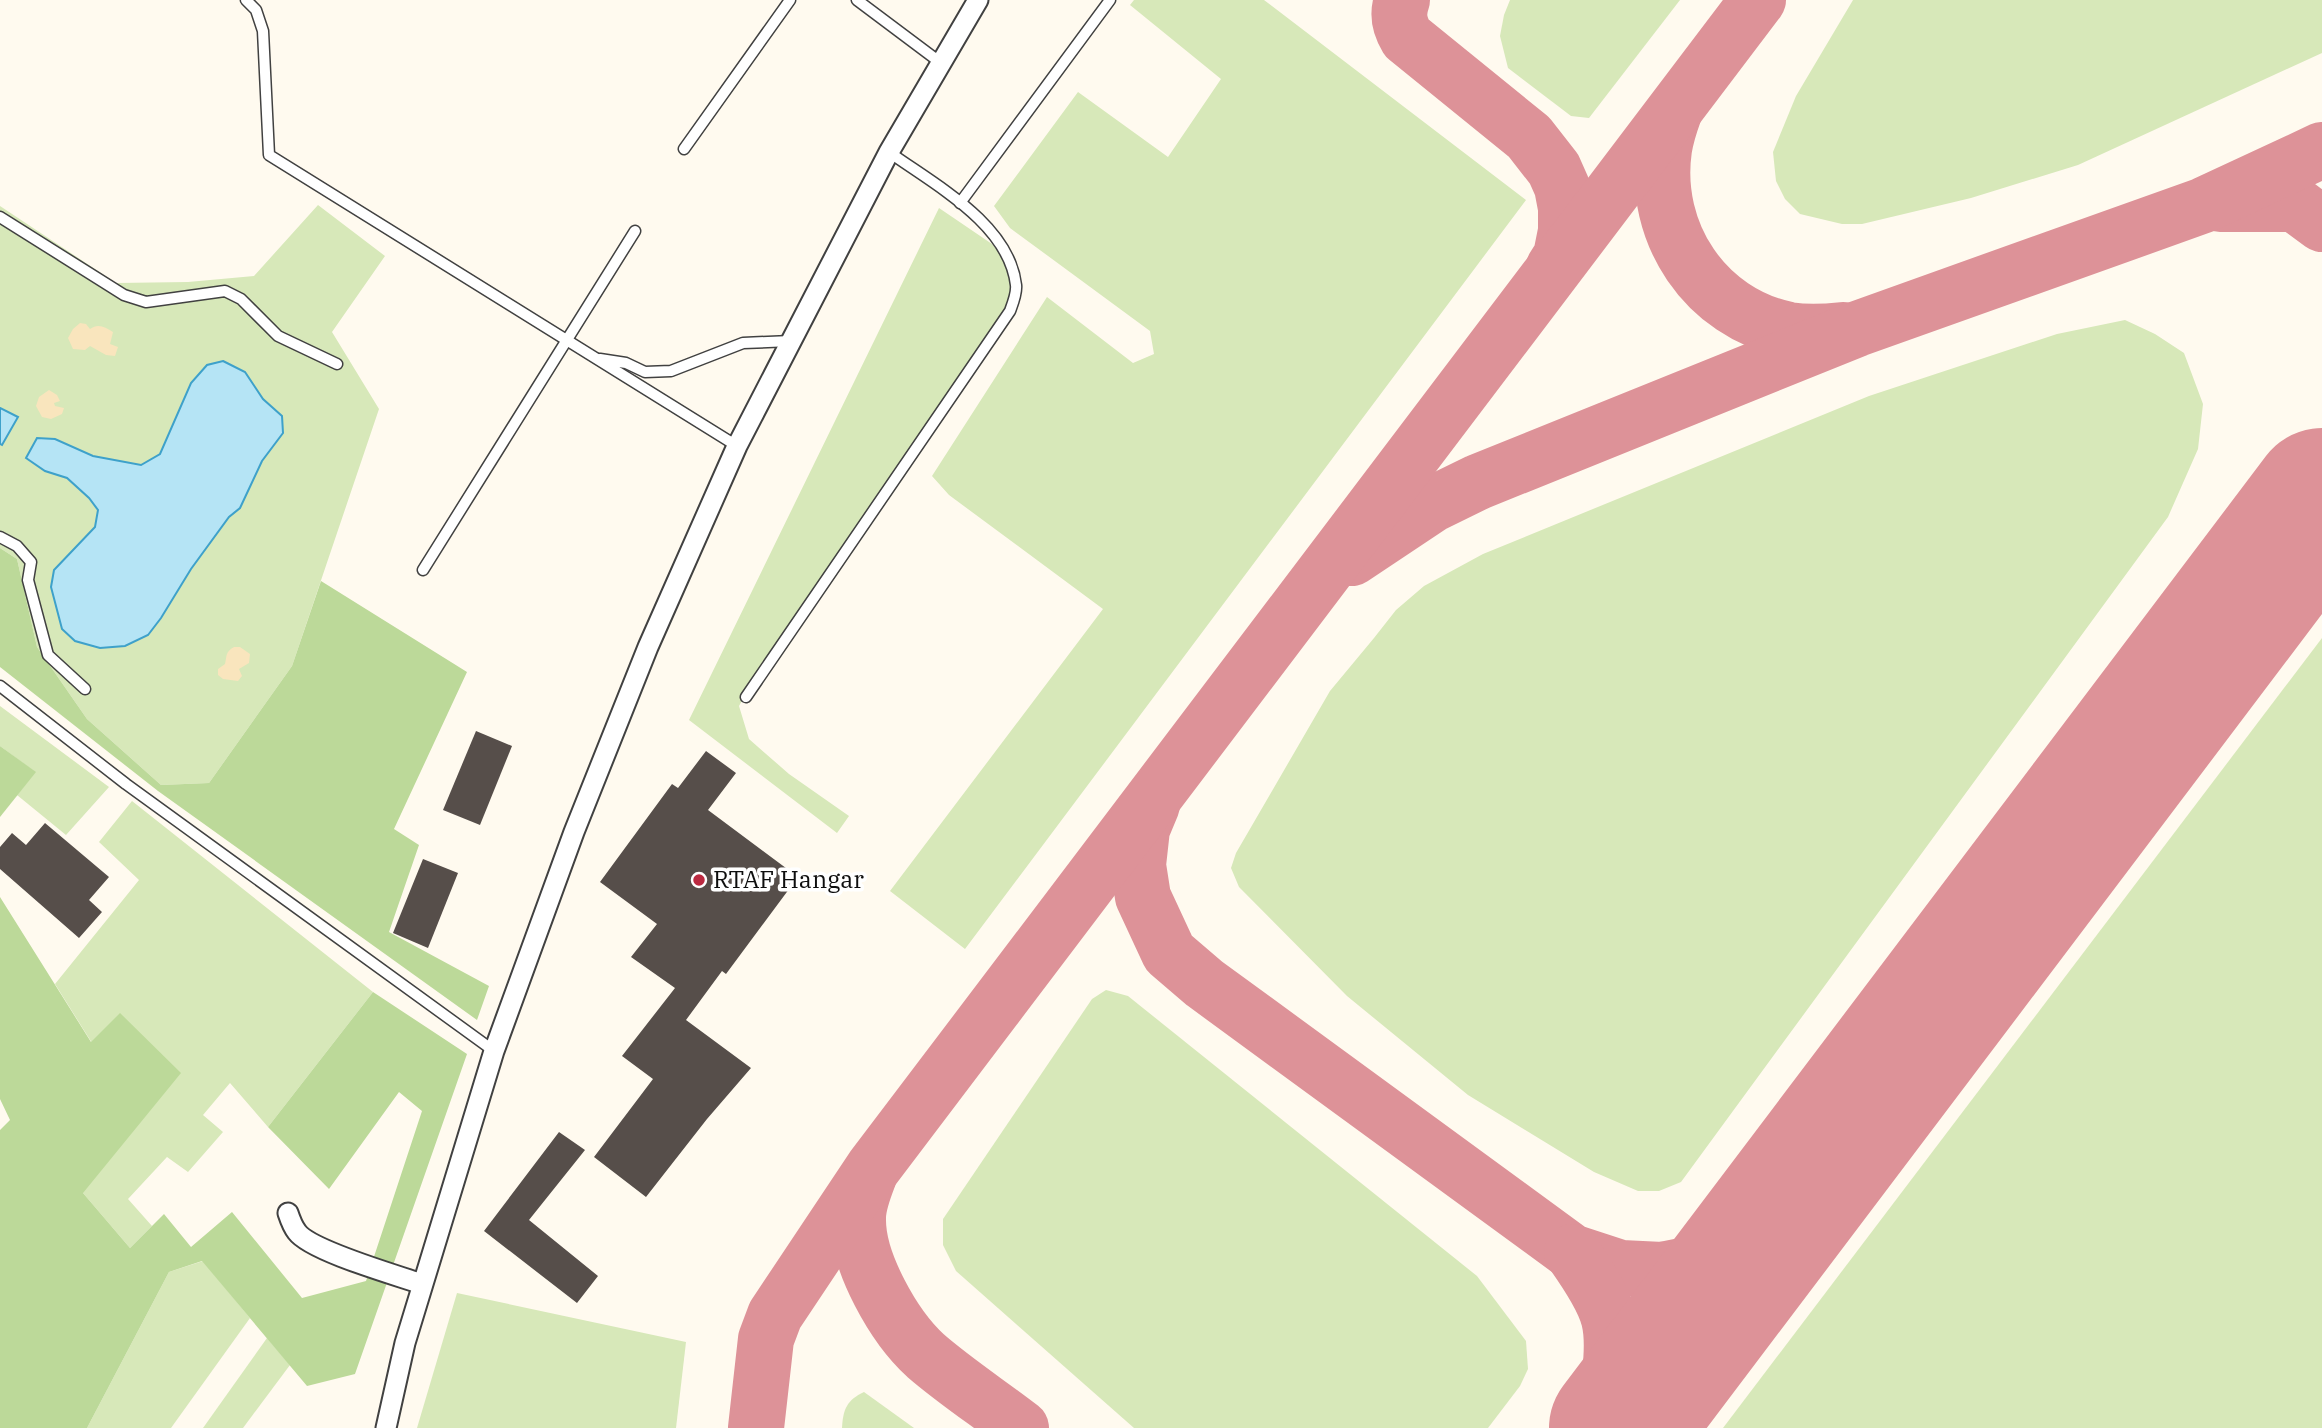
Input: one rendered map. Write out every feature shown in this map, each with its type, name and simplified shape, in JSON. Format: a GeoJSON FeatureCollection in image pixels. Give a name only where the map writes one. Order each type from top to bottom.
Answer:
{"type":"FeatureCollection","features":[{"type":"Feature","properties":{"kind":"street"},"geometry":{"type":"LineString","coordinates":[[386,1428],[404,1343],[494,1051],[574,832],[638,671],[737,446],[889,152],[978,0]]}},
{"type":"Feature","properties":{"kind":"street"},"geometry":{"type":"LineString","coordinates":[[288,1213],[297,1233],[310,1242],[335,1254],[422,1284]]}},
{"type":"Feature","properties":{"kind":"lane"},"geometry":{"type":"LineString","coordinates":[[246,0],[256,10],[263,31],[269,155],[737,446]]}},
{"type":"Feature","properties":{"kind":"lane"},"geometry":{"type":"LineString","coordinates":[[684,149],[790,0]]}},
{"type":"Feature","properties":{"kind":"lane"},"geometry":{"type":"LineString","coordinates":[[858,0],[941,63]]}},
{"type":"Feature","properties":{"kind":"lane"},"geometry":{"type":"LineString","coordinates":[[960,203],[1110,0]]}},
{"type":"Feature","properties":{"kind":"lane"},"geometry":{"type":"LineString","coordinates":[[746,697],[1010,311],[1017,288],[1010,260],[979,216],[889,152]]}},
{"type":"Feature","properties":{"kind":"lane"},"geometry":{"type":"LineString","coordinates":[[0,217],[124,295],[146,302],[225,292],[240,299],[278,336],[337,364]]}},
{"type":"Feature","properties":{"kind":"lane"},"geometry":{"type":"LineString","coordinates":[[423,569],[635,231]]}},
{"type":"Feature","properties":{"kind":"lane"},"geometry":{"type":"LineString","coordinates":[[594,358],[626,363],[645,372],[671,371],[743,343],[792,341]]}},
{"type":"Feature","properties":{"kind":"lane"},"geometry":{"type":"LineString","coordinates":[[0,537],[17,546],[31,562],[28,580],[48,655],[85,690]]}},
{"type":"Feature","properties":{"kind":"lane"},"geometry":{"type":"LineString","coordinates":[[0,686],[126,784],[494,1051]]}},
{"type":"Feature","properties":{"kind":"green space"},"geometry":{"type":"Polygon","coordinates":[[[1134,0],[1264,0],[1526,200],[965,949],[890,891],[1103,609],[949,495],[932,476],[1047,297],[1133,363],[1154,354],[1150,331],[1010,228],[994,206],[1078,92],[1168,157],[1221,79],[1130,5],[1134,0]]]}},
{"type":"Feature","properties":{"kind":"green space"},"geometry":{"type":"Polygon","coordinates":[[[1510,0],[1680,0],[1589,118],[1571,116],[1508,68],[1500,36],[1510,0]]]}},
{"type":"Feature","properties":{"kind":"green space"},"geometry":{"type":"Polygon","coordinates":[[[1853,0],[2322,0],[2322,53],[2078,165],[1971,198],[1862,224],[1842,224],[1800,214],[1785,199],[1776,181],[1773,152],[1796,96],[1853,0]]]}},
{"type":"Feature","properties":{"kind":"green space"},"geometry":{"type":"Polygon","coordinates":[[[318,205],[385,256],[332,332],[379,409],[292,666],[209,783],[161,785],[87,719],[37,647],[17,559],[0,548],[0,444],[2,445],[17,418],[0,408],[0,206],[116,283],[188,282],[254,276],[318,205]],[[244,372],[174,425],[160,455],[141,466],[93,456],[55,439],[66,478],[89,498],[98,510],[95,527],[80,544],[125,646],[148,635],[161,618],[191,569],[229,517],[240,508],[262,461],[283,433],[282,416],[263,399],[244,372]]]}},
{"type":"Feature","properties":{"kind":"green space"},"geometry":{"type":"Polygon","coordinates":[[[939,208],[992,244],[1014,268],[1012,297],[999,331],[754,679],[739,706],[749,739],[789,774],[849,816],[837,833],[689,720],[939,208]]]}},
{"type":"Feature","properties":{"kind":"green space"},"geometry":{"type":"Polygon","coordinates":[[[2125,320],[2155,334],[2184,353],[2203,404],[2198,449],[2168,517],[1681,1182],[1659,1191],[1638,1191],[1594,1172],[1468,1095],[1347,996],[1239,887],[1231,868],[1236,853],[1330,691],[1396,610],[1424,586],[1483,554],[1869,396],[2057,334],[2125,320]]]}},
{"type":"Feature","properties":{"kind":"green space"},"geometry":{"type":"Polygon","coordinates":[[[0,548],[17,559],[37,647],[87,719],[161,785],[209,783],[292,666],[321,581],[467,672],[394,829],[419,845],[389,932],[489,986],[477,1020],[158,791],[0,667],[0,548]]]}},
{"type":"Feature","properties":{"kind":"green space"},"geometry":{"type":"Polygon","coordinates":[[[2322,638],[2322,1428],[1723,1428],[2322,638]]]}},
{"type":"Feature","properties":{"kind":"green space"},"geometry":{"type":"Polygon","coordinates":[[[0,706],[109,787],[66,835],[17,795],[35,772],[0,746],[0,706]]]}},
{"type":"Feature","properties":{"kind":"green space"},"geometry":{"type":"Polygon","coordinates":[[[0,746],[36,772],[0,817],[0,746]]]}},
{"type":"Feature","properties":{"kind":"green space"},"geometry":{"type":"Polygon","coordinates":[[[132,801],[373,992],[268,1127],[230,1083],[203,1115],[223,1132],[188,1172],[167,1157],[128,1199],[152,1226],[130,1248],[83,1193],[92,1043],[55,984],[139,880],[99,842],[132,801]]]}},
{"type":"Feature","properties":{"kind":"green space"},"geometry":{"type":"Polygon","coordinates":[[[0,897],[91,1042],[120,1013],[181,1073],[83,1193],[130,1248],[164,1214],[191,1247],[232,1212],[302,1298],[366,1281],[422,1111],[399,1092],[329,1189],[268,1127],[373,992],[467,1054],[355,1374],[307,1386],[202,1261],[169,1272],[87,1428],[0,1428],[0,1130],[10,1120],[0,1099],[0,897]]]}},
{"type":"Feature","properties":{"kind":"green space"},"geometry":{"type":"Polygon","coordinates":[[[1106,990],[1128,996],[1477,1276],[1526,1341],[1528,1369],[1520,1386],[1488,1428],[1134,1428],[956,1271],[943,1245],[943,1219],[1092,999],[1106,990]]]}},
{"type":"Feature","properties":{"kind":"green space"},"geometry":{"type":"Polygon","coordinates":[[[203,1261],[250,1318],[171,1428],[87,1428],[169,1272],[203,1261]]]}},
{"type":"Feature","properties":{"kind":"green space"},"geometry":{"type":"Polygon","coordinates":[[[457,1293],[686,1342],[676,1428],[417,1428],[457,1293]]]}},
{"type":"Feature","properties":{"kind":"green space"},"geometry":{"type":"Polygon","coordinates":[[[267,1338],[290,1365],[243,1428],[203,1428],[267,1338]]]}},
{"type":"Feature","properties":{"kind":"green space"},"geometry":{"type":"Polygon","coordinates":[[[864,1392],[914,1428],[842,1428],[847,1406],[864,1392]]]}},
{"type":"Feature","properties":{"kind":"sand"},"geometry":{"type":"Polygon","coordinates":[[[80,323],[86,324],[90,329],[99,326],[113,332],[110,344],[118,347],[115,356],[106,355],[90,346],[85,350],[73,349],[68,338],[80,323]]]}},
{"type":"Feature","properties":{"kind":"sand"},"geometry":{"type":"Polygon","coordinates":[[[49,390],[57,395],[60,401],[54,403],[55,406],[64,408],[62,414],[51,419],[42,417],[36,406],[39,397],[49,390]]]}},
{"type":"Feature","properties":{"kind":"sand"},"geometry":{"type":"Polygon","coordinates":[[[234,647],[240,647],[250,654],[249,663],[239,669],[242,676],[238,681],[223,679],[218,675],[218,669],[225,664],[228,652],[234,647]]]}},
{"type":"Feature","properties":{"kind":"water"},"geometry":{"type":"Polygon","coordinates":[[[223,361],[245,372],[263,399],[282,416],[283,433],[262,461],[240,508],[229,517],[191,569],[148,635],[125,646],[100,648],[75,641],[62,629],[51,587],[54,570],[95,527],[98,510],[67,478],[45,471],[26,458],[37,438],[55,439],[93,456],[141,465],[160,454],[191,383],[207,365],[223,361]]]}},
{"type":"Feature","properties":{"kind":"water"},"geometry":{"type":"Polygon","coordinates":[[[0,408],[18,417],[2,445],[0,444],[0,408]]]}},
{"type":"Feature","properties":{"kind":"building"},"geometry":{"type":"Polygon","coordinates":[[[476,731],[512,746],[480,825],[443,810],[476,731]]]}},
{"type":"Feature","properties":{"kind":"building"},"geometry":{"type":"Polygon","coordinates":[[[706,751],[736,773],[708,810],[798,877],[726,974],[722,971],[686,1020],[751,1068],[646,1197],[594,1157],[653,1079],[622,1056],[675,988],[631,957],[657,924],[600,882],[672,784],[678,788],[706,751]]]}},
{"type":"Feature","properties":{"kind":"building"},"geometry":{"type":"Polygon","coordinates":[[[45,823],[109,877],[89,900],[102,912],[79,938],[0,869],[0,847],[12,833],[26,845],[45,823]]]}},
{"type":"Feature","properties":{"kind":"building"},"geometry":{"type":"Polygon","coordinates":[[[423,859],[458,873],[428,948],[393,933],[423,859]]]}},
{"type":"Feature","properties":{"kind":"building"},"geometry":{"type":"Polygon","coordinates":[[[559,1132],[585,1150],[529,1220],[598,1276],[577,1303],[484,1231],[559,1132]]]}},
{"type":"Feature","properties":{"kind":"taxiway"},"geometry":{"type":"LineString","coordinates":[[1402,0],[1400,19],[1407,38],[1529,137],[1554,169],[1562,187],[1566,208],[1566,231],[1561,256],[1554,267]]}},
{"type":"Feature","properties":{"kind":"taxiway"},"geometry":{"type":"LineString","coordinates":[[756,1428],[766,1339],[775,1315],[873,1168],[1758,0]]}},
{"type":"Feature","properties":{"kind":"taxiway"},"geometry":{"type":"LineString","coordinates":[[1674,113],[1664,149],[1662,180],[1676,239],[1691,265],[1709,287],[1732,306],[1759,321],[1796,331],[1843,330]]}},
{"type":"Feature","properties":{"kind":"taxiway"},"geometry":{"type":"LineString","coordinates":[[1352,558],[1433,504],[1478,482],[1857,329],[2204,205],[2322,150]]}},
{"type":"Feature","properties":{"kind":"taxiway"},"geometry":{"type":"LineString","coordinates":[[2220,204],[2295,204],[2322,224]]}},
{"type":"Feature","properties":{"kind":"taxiway"},"geometry":{"type":"LineString","coordinates":[[1152,805],[1142,829],[1138,865],[1143,897],[1169,953],[1204,983],[1572,1252],[1621,1268],[1662,1270],[1702,1262],[1743,1241],[1799,1190]]}},
{"type":"Feature","properties":{"kind":"taxiway"},"geometry":{"type":"LineString","coordinates":[[869,1176],[859,1207],[859,1235],[871,1273],[890,1311],[926,1356],[1021,1428]]}},
{"type":"Feature","properties":{"kind":"taxiway"},"geometry":{"type":"LineString","coordinates":[[1572,1252],[1603,1302],[1611,1331],[1610,1374],[1599,1428]]}},
{"type":"Feature","properties":{"kind":"runway"},"geometry":{"type":"LineString","coordinates":[[1619,1428],[2322,498]]}},
{"type":"Feature","properties":{"kind":"place","name":"RTAF Hangar"},"geometry":{"type":"Point","coordinates":[699,880]}}]}
